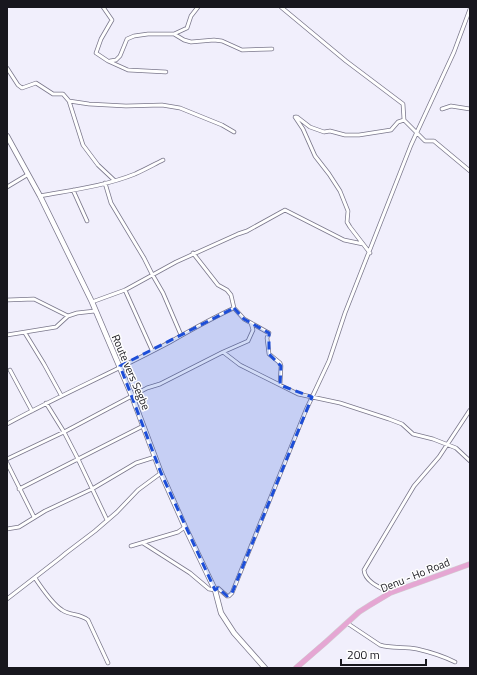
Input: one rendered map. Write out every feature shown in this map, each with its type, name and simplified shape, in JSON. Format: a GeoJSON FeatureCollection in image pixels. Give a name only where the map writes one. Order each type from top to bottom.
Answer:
{"type":"FeatureCollection","features":[{"type":"Feature","properties":{"kind":"main road","name":"Route vers Segbe"},"geometry":{"type":"LineString","coordinates":[[7,136],[27,175],[40,196],[92,302],[120,366],[161,473],[184,527],[215,590],[221,613],[234,633],[265,668]]}},
{"type":"Feature","properties":{"kind":"main road","name":"Denu - Ho Road"},"geometry":{"type":"LineString","coordinates":[[296,668],[359,612],[390,593],[470,564]]}},
{"type":"Feature","properties":{"kind":"street"},"geometry":{"type":"LineString","coordinates":[[103,7],[112,20],[101,39],[96,53],[108,61],[128,70],[166,72]]}},
{"type":"Feature","properties":{"kind":"street"},"geometry":{"type":"LineString","coordinates":[[108,61],[116,60],[120,56],[127,39],[134,36],[148,34],[174,34],[187,28],[191,16],[198,7]]}},
{"type":"Feature","properties":{"kind":"street"},"geometry":{"type":"LineString","coordinates":[[281,7],[346,61],[403,104],[404,120],[425,141],[434,142],[470,171]]}},
{"type":"Feature","properties":{"kind":"street"},"geometry":{"type":"LineString","coordinates":[[143,543],[190,573],[209,589],[215,590],[218,588],[226,596],[229,596],[232,593],[312,397],[329,361],[345,313],[417,133],[454,52],[470,9]]}},
{"type":"Feature","properties":{"kind":"street"},"geometry":{"type":"LineString","coordinates":[[174,34],[191,42],[214,40],[222,41],[242,50],[272,49]]}},
{"type":"Feature","properties":{"kind":"street"},"geometry":{"type":"LineString","coordinates":[[7,68],[22,88],[36,83],[53,94],[63,94],[69,101],[83,145],[98,165],[114,180]]}},
{"type":"Feature","properties":{"kind":"street"},"geometry":{"type":"LineString","coordinates":[[69,101],[119,106],[162,105],[180,108],[222,125],[234,132]]}},
{"type":"Feature","properties":{"kind":"street"},"geometry":{"type":"LineString","coordinates":[[442,109],[451,106],[470,109]]}},
{"type":"Feature","properties":{"kind":"street"},"geometry":{"type":"LineString","coordinates":[[370,253],[347,222],[348,211],[340,192],[329,174],[315,156],[303,128],[295,117],[302,120],[310,127],[324,132],[345,136],[391,130],[398,122],[404,120]]}},
{"type":"Feature","properties":{"kind":"street"},"geometry":{"type":"LineString","coordinates":[[40,196],[105,184],[137,173],[163,160]]}},
{"type":"Feature","properties":{"kind":"street"},"geometry":{"type":"LineString","coordinates":[[7,187],[27,175]]}},
{"type":"Feature","properties":{"kind":"street"},"geometry":{"type":"LineString","coordinates":[[105,184],[111,203],[163,293],[181,335]]}},
{"type":"Feature","properties":{"kind":"street"},"geometry":{"type":"LineString","coordinates":[[73,190],[88,221]]}},
{"type":"Feature","properties":{"kind":"street"},"geometry":{"type":"LineString","coordinates":[[92,302],[126,290],[152,274],[193,253],[247,231],[285,210],[344,240],[363,244]]}},
{"type":"Feature","properties":{"kind":"street"},"geometry":{"type":"LineString","coordinates":[[193,253],[218,285],[227,290],[231,295],[234,308],[244,319],[269,333],[267,338],[269,354],[280,363],[281,366],[280,385]]}},
{"type":"Feature","properties":{"kind":"street"},"geometry":{"type":"LineString","coordinates":[[126,290],[152,350]]}},
{"type":"Feature","properties":{"kind":"street"},"geometry":{"type":"LineString","coordinates":[[7,300],[34,299],[68,316]]}},
{"type":"Feature","properties":{"kind":"street"},"geometry":{"type":"LineString","coordinates":[[7,424],[61,395],[234,308]]}},
{"type":"Feature","properties":{"kind":"street"},"geometry":{"type":"LineString","coordinates":[[7,335],[56,327],[68,316],[77,313],[95,311]]}},
{"type":"Feature","properties":{"kind":"street"},"geometry":{"type":"LineString","coordinates":[[7,459],[64,432],[147,388],[160,384],[248,341],[253,330],[251,323]]}},
{"type":"Feature","properties":{"kind":"street"},"geometry":{"type":"LineString","coordinates":[[25,333],[61,395]]}},
{"type":"Feature","properties":{"kind":"street"},"geometry":{"type":"LineString","coordinates":[[223,352],[240,365],[298,394],[340,403],[402,424],[413,434],[433,439],[447,446],[456,448],[470,461]]}},
{"type":"Feature","properties":{"kind":"street"},"geometry":{"type":"LineString","coordinates":[[10,370],[32,410]]}},
{"type":"Feature","properties":{"kind":"street"},"geometry":{"type":"LineString","coordinates":[[46,403],[64,432],[107,520]]}},
{"type":"Feature","properties":{"kind":"street"},"geometry":{"type":"LineString","coordinates":[[390,593],[368,579],[364,575],[364,570],[414,486],[447,446],[470,410]]}},
{"type":"Feature","properties":{"kind":"street"},"geometry":{"type":"LineString","coordinates":[[19,489],[143,426]]}},
{"type":"Feature","properties":{"kind":"street"},"geometry":{"type":"LineString","coordinates":[[7,529],[19,527],[34,517],[92,489],[136,463],[155,457]]}},
{"type":"Feature","properties":{"kind":"street"},"geometry":{"type":"LineString","coordinates":[[7,463],[34,517]]}},
{"type":"Feature","properties":{"kind":"street"},"geometry":{"type":"LineString","coordinates":[[7,600],[95,531],[117,512],[138,490],[161,473]]}},
{"type":"Feature","properties":{"kind":"street"},"geometry":{"type":"LineString","coordinates":[[132,546],[178,532],[184,527]]}},
{"type":"Feature","properties":{"kind":"street"},"geometry":{"type":"LineString","coordinates":[[35,578],[60,609],[67,613],[82,615],[88,620],[108,663]]}},
{"type":"Feature","properties":{"kind":"street"},"geometry":{"type":"LineString","coordinates":[[347,623],[385,647],[416,649],[443,656],[455,662]]}},
{"type":"Feature","properties":{"kind":"highlighted area"},"geometry":{"type":"Polygon","coordinates":[[[234,308],[244,319],[269,333],[269,354],[281,366],[280,385],[312,397],[232,593],[227,596],[218,588],[215,590],[161,473],[120,366],[234,308]]]}}]}
